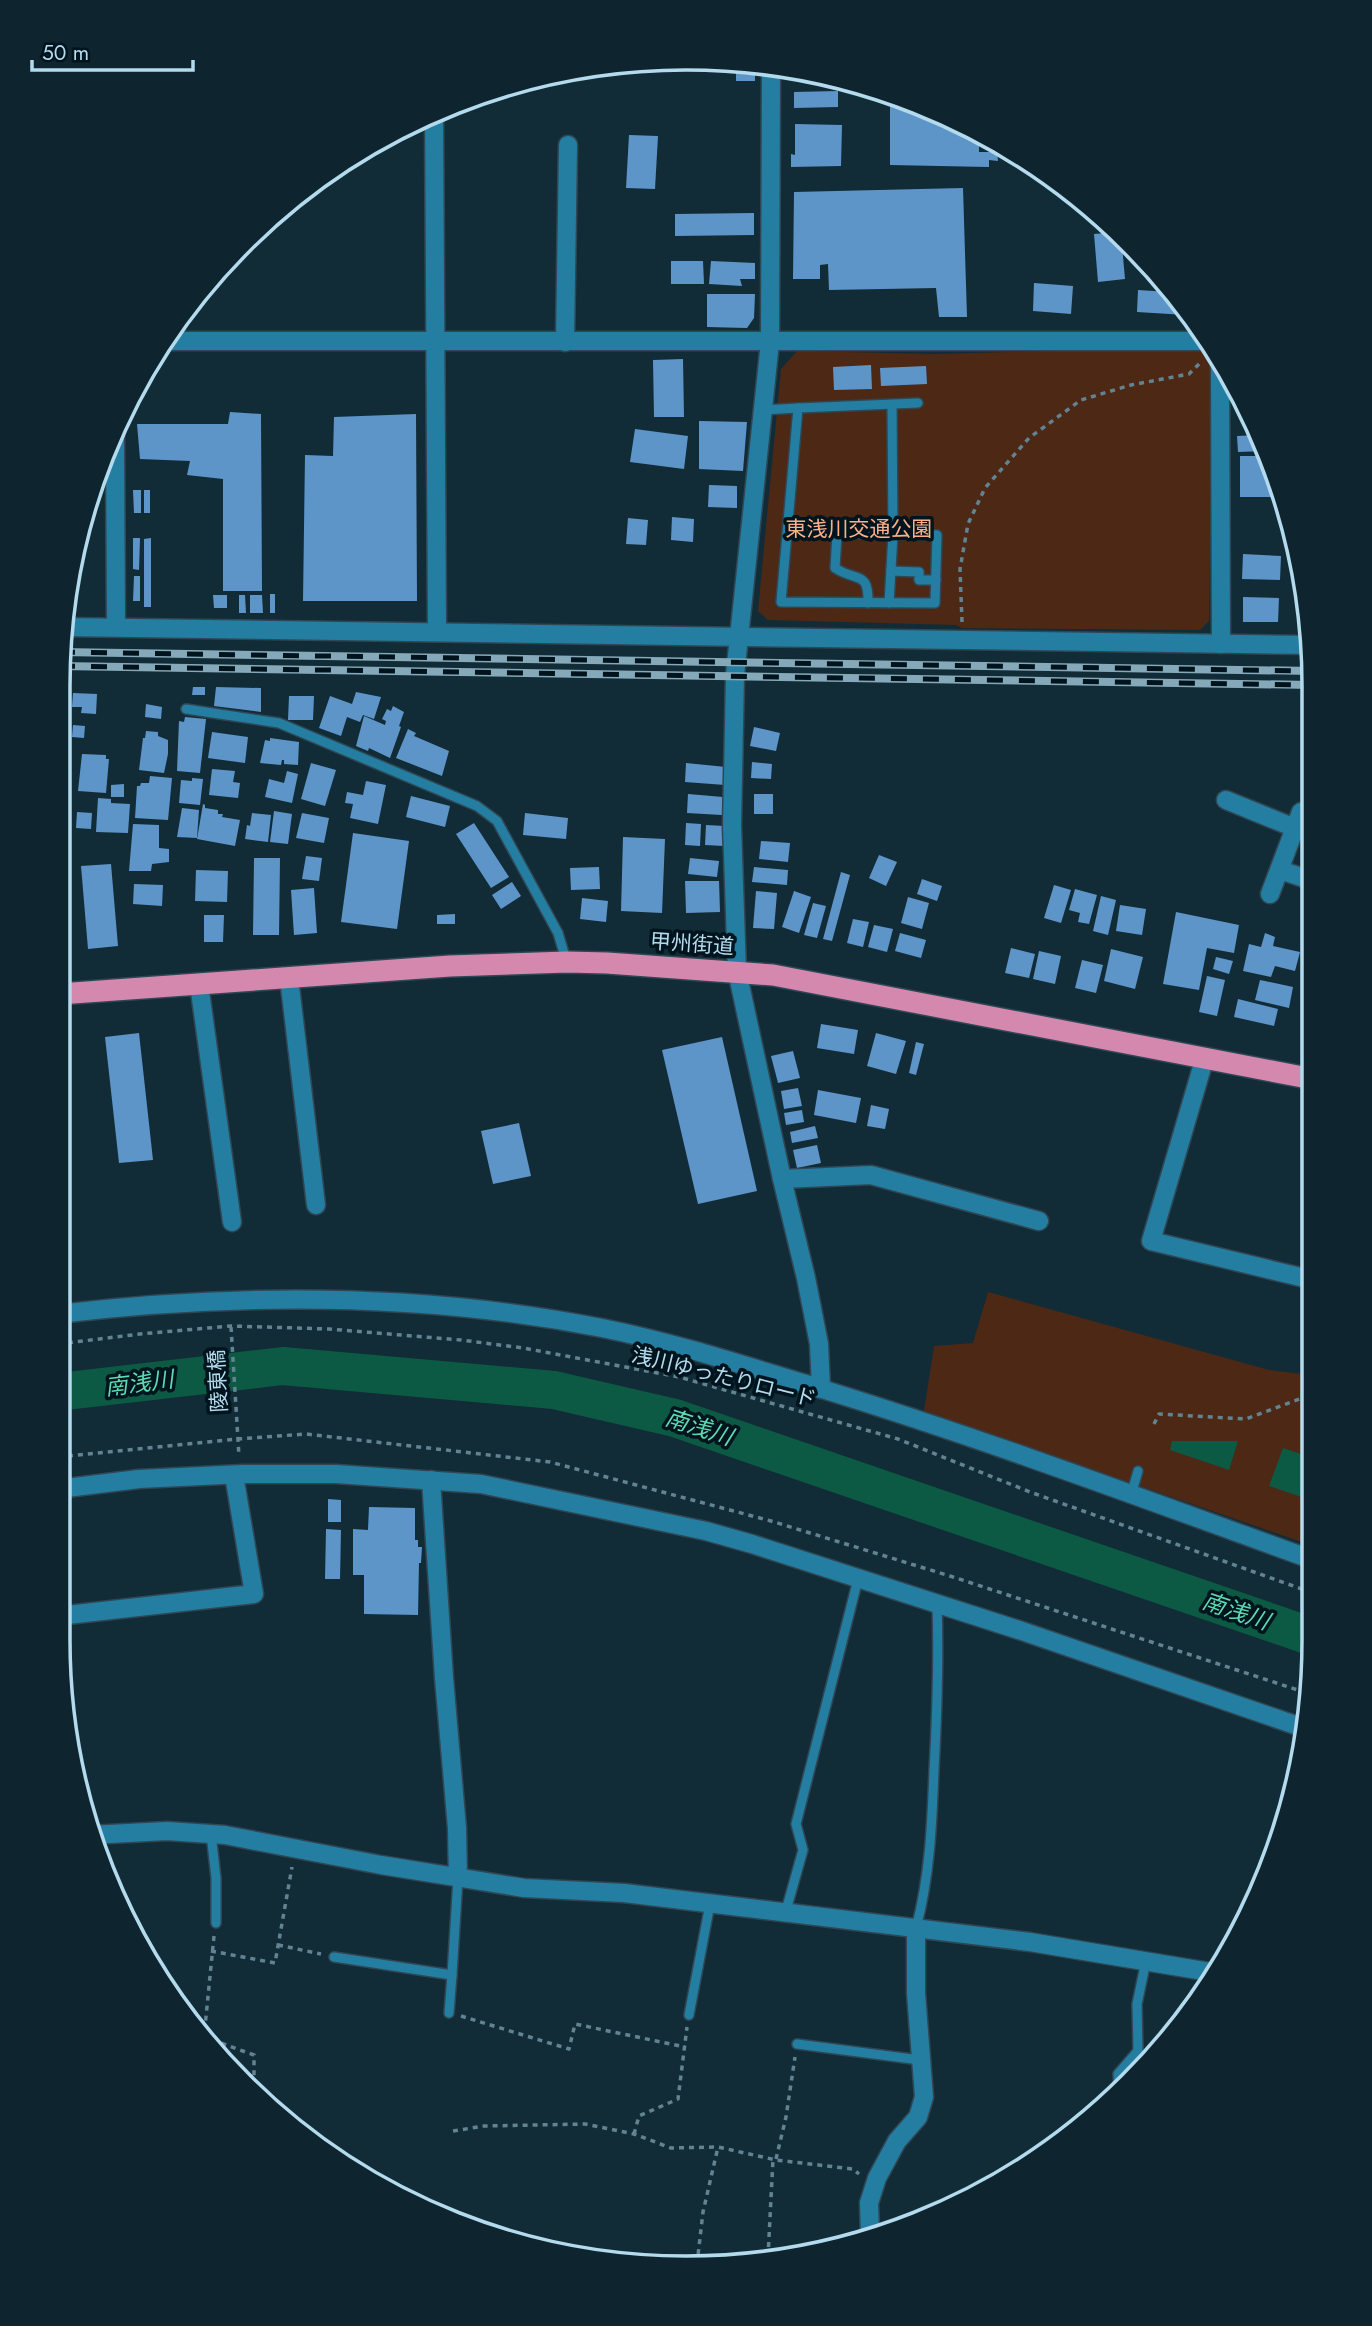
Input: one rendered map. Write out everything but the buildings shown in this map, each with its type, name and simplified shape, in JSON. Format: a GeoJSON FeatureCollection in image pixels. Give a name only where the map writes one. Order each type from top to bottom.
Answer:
{"type":"FeatureCollection","features":[{"type":"Feature","properties":{"kind":"highway","name":"甲州街道"},"geometry":{"type":"LineString","coordinates":[[70,993],[437,967],[567,962],[737,971],[786,977],[1302,1077]]}},
{"type":"Feature","properties":{"kind":"street"},"geometry":{"type":"LineString","coordinates":[[771,76],[770,342],[735,675],[732,826],[737,971],[820,1344],[821,1389]]}},
{"type":"Feature","properties":{"kind":"street"},"geometry":{"type":"LineString","coordinates":[[435,124],[437,630]]}},
{"type":"Feature","properties":{"kind":"street"},"geometry":{"type":"LineString","coordinates":[[565,342],[568,145]]}},
{"type":"Feature","properties":{"kind":"street"},"geometry":{"type":"LineString","coordinates":[[176,341],[770,342],[1203,352]]}},
{"type":"Feature","properties":{"kind":"street"},"geometry":{"type":"LineString","coordinates":[[1212,367],[1221,644]]}},
{"type":"Feature","properties":{"kind":"street"},"geometry":{"type":"LineString","coordinates":[[116,453],[116,627]]}},
{"type":"Feature","properties":{"kind":"street"},"geometry":{"type":"LineString","coordinates":[[73,627],[437,630],[739,638],[1301,645]]}},
{"type":"Feature","properties":{"kind":"street"},"geometry":{"type":"LineString","coordinates":[[1226,800],[1298,820],[1270,894]]}},
{"type":"Feature","properties":{"kind":"street"},"geometry":{"type":"LineString","coordinates":[[1280,870],[1302,877]]}},
{"type":"Feature","properties":{"kind":"street"},"geometry":{"type":"LineString","coordinates":[[289,978],[316,1205]]}},
{"type":"Feature","properties":{"kind":"street"},"geometry":{"type":"LineString","coordinates":[[199,984],[232,1222]]}},
{"type":"Feature","properties":{"kind":"street"},"geometry":{"type":"LineString","coordinates":[[1205,1057],[1151,1241],[1302,1277]]}},
{"type":"Feature","properties":{"kind":"street"},"geometry":{"type":"LineString","coordinates":[[782,1179],[871,1175],[1039,1221]]}},
{"type":"Feature","properties":{"kind":"street"},"geometry":{"type":"LineString","coordinates":[[70,1313],[181,1302],[338,1301],[456,1308],[602,1328],[720,1358],[905,1415],[1302,1556]]}},
{"type":"Feature","properties":{"kind":"street"},"geometry":{"type":"LineString","coordinates":[[70,1488],[139,1479],[336,1474],[481,1484],[706,1531],[937,1604],[1296,1725]]}},
{"type":"Feature","properties":{"kind":"street"},"geometry":{"type":"LineString","coordinates":[[70,1615],[254,1594],[234,1475]]}},
{"type":"Feature","properties":{"kind":"street"},"geometry":{"type":"LineString","coordinates":[[431,1480],[457,1828],[458,1878]]}},
{"type":"Feature","properties":{"kind":"street"},"geometry":{"type":"LineString","coordinates":[[102,1834],[167,1831],[211,1834],[524,1888],[624,1893],[916,1928],[1030,1942],[1205,1971]]}},
{"type":"Feature","properties":{"kind":"street"},"geometry":{"type":"LineString","coordinates":[[870,2227],[869,2203],[882,2169],[898,2141],[918,2117],[924,2097],[915,1960],[916,1928]]}},
{"type":"Feature","properties":{"kind":"lane"},"geometry":{"type":"LineString","coordinates":[[763,410],[918,403]]}},
{"type":"Feature","properties":{"kind":"lane"},"geometry":{"type":"LineString","coordinates":[[889,603],[893,535],[892,405]]}},
{"type":"Feature","properties":{"kind":"lane"},"geometry":{"type":"LineString","coordinates":[[787,533],[937,535],[935,603],[781,602],[787,533],[798,408]]}},
{"type":"Feature","properties":{"kind":"lane"},"geometry":{"type":"LineString","coordinates":[[838,534],[835,568],[863,579],[868,587],[868,603]]}},
{"type":"Feature","properties":{"kind":"lane"},"geometry":{"type":"LineString","coordinates":[[891,571],[919,572],[919,580],[936,580]]}},
{"type":"Feature","properties":{"kind":"lane"},"geometry":{"type":"LineString","coordinates":[[186,709],[279,723],[477,806],[497,821],[558,933],[567,962]]}},
{"type":"Feature","properties":{"kind":"lane"},"geometry":{"type":"LineString","coordinates":[[1130,1495],[1138,1471]]}},
{"type":"Feature","properties":{"kind":"lane"},"geometry":{"type":"LineString","coordinates":[[785,1914],[803,1850],[796,1824],[858,1579]]}},
{"type":"Feature","properties":{"kind":"lane"},"geometry":{"type":"LineString","coordinates":[[916,1928],[925,1891],[931,1836],[938,1683],[937,1604]]}},
{"type":"Feature","properties":{"kind":"lane"},"geometry":{"type":"LineString","coordinates":[[211,1834],[216,1878],[216,1923]]}},
{"type":"Feature","properties":{"kind":"lane"},"geometry":{"type":"LineString","coordinates":[[449,2013],[458,1878]]}},
{"type":"Feature","properties":{"kind":"lane"},"geometry":{"type":"LineString","coordinates":[[689,2015],[710,1904]]}},
{"type":"Feature","properties":{"kind":"lane"},"geometry":{"type":"LineString","coordinates":[[334,1957],[452,1975]]}},
{"type":"Feature","properties":{"kind":"lane"},"geometry":{"type":"LineString","coordinates":[[1118,2079],[1118,2074],[1138,2051],[1137,2004],[1146,1961]]}},
{"type":"Feature","properties":{"kind":"lane"},"geometry":{"type":"LineString","coordinates":[[797,2045],[920,2060]]}},
{"type":"Feature","properties":{"kind":"path"},"geometry":{"type":"LineString","coordinates":[[962,628],[960,569],[968,524],[985,488],[1028,438],[1081,400],[1131,385],[1189,374],[1206,357]]}},
{"type":"Feature","properties":{"kind":"path","name":"浅川ゆったりロード"},"geometry":{"type":"LineString","coordinates":[[70,1343],[231,1326],[428,1335],[523,1348],[703,1383],[898,1439],[1030,1492],[1302,1589]]}},
{"type":"Feature","properties":{"kind":"path","name":"陵東橋"},"geometry":{"type":"LineString","coordinates":[[231,1326],[237,1433]]}},
{"type":"Feature","properties":{"kind":"path"},"geometry":{"type":"LineString","coordinates":[[1154,1424],[1159,1414],[1246,1419],[1302,1398]]}},
{"type":"Feature","properties":{"kind":"path"},"geometry":{"type":"LineString","coordinates":[[211,1951],[275,1963],[295,1849]]}},
{"type":"Feature","properties":{"kind":"path"},"geometry":{"type":"LineString","coordinates":[[205,2025],[216,1923]]}},
{"type":"Feature","properties":{"kind":"path"},"geometry":{"type":"LineString","coordinates":[[278,1945],[334,1957]]}},
{"type":"Feature","properties":{"kind":"path"},"geometry":{"type":"LineString","coordinates":[[449,2013],[569,2049],[575,2024],[685,2047]]}},
{"type":"Feature","properties":{"kind":"path"},"geometry":{"type":"LineString","coordinates":[[634,2134],[639,2116],[678,2099],[689,2015]]}},
{"type":"Feature","properties":{"kind":"path"},"geometry":{"type":"LineString","coordinates":[[220,2042],[254,2054],[252,2078]]}},
{"type":"Feature","properties":{"kind":"path"},"geometry":{"type":"LineString","coordinates":[[768,2251],[775,2160],[786,2117],[797,2045]]}},
{"type":"Feature","properties":{"kind":"path"},"geometry":{"type":"LineString","coordinates":[[453,2131],[484,2126],[585,2124],[634,2134],[671,2148],[718,2147],[775,2160],[853,2169],[865,2180],[864,2198],[869,2203]]}},
{"type":"Feature","properties":{"kind":"path"},"geometry":{"type":"LineString","coordinates":[[698,2256],[703,2213],[718,2147]]}},
{"type":"Feature","properties":{"kind":"green space","name":"東浅川交通公園"},"geometry":{"type":"Polygon","coordinates":[[[1200,347],[1213,368],[1209,621],[1200,630],[962,628],[956,625],[768,620],[758,611],[781,369],[797,351],[936,354],[1200,347]]]}},
{"type":"Feature","properties":{"kind":"green space"},"geometry":{"type":"Polygon","coordinates":[[[988,1292],[1269,1370],[1302,1374],[1302,1542],[924,1411],[934,1346],[973,1343],[988,1292]]]}},
{"type":"Feature","properties":{"kind":"shaded area"},"geometry":{"type":"Polygon","coordinates":[[[1172,1441],[1238,1441],[1229,1470],[1170,1450],[1172,1441]]]}},
{"type":"Feature","properties":{"kind":"shaded area"},"geometry":{"type":"Polygon","coordinates":[[[1283,1448],[1302,1454],[1302,1497],[1269,1486],[1283,1448]]]}},
{"type":"Feature","properties":{"kind":"waterway","name":"南浅川"},"geometry":{"type":"LineString","coordinates":[[70,1391],[283,1366],[554,1390],[675,1418],[1302,1633]]}},
{"type":"Feature","properties":{"kind":"railway"},"geometry":{"type":"LineString","coordinates":[[71,652],[1302,671]]}},
{"type":"Feature","properties":{"kind":"railway"},"geometry":{"type":"LineString","coordinates":[[70,666],[1302,685]]}}]}
